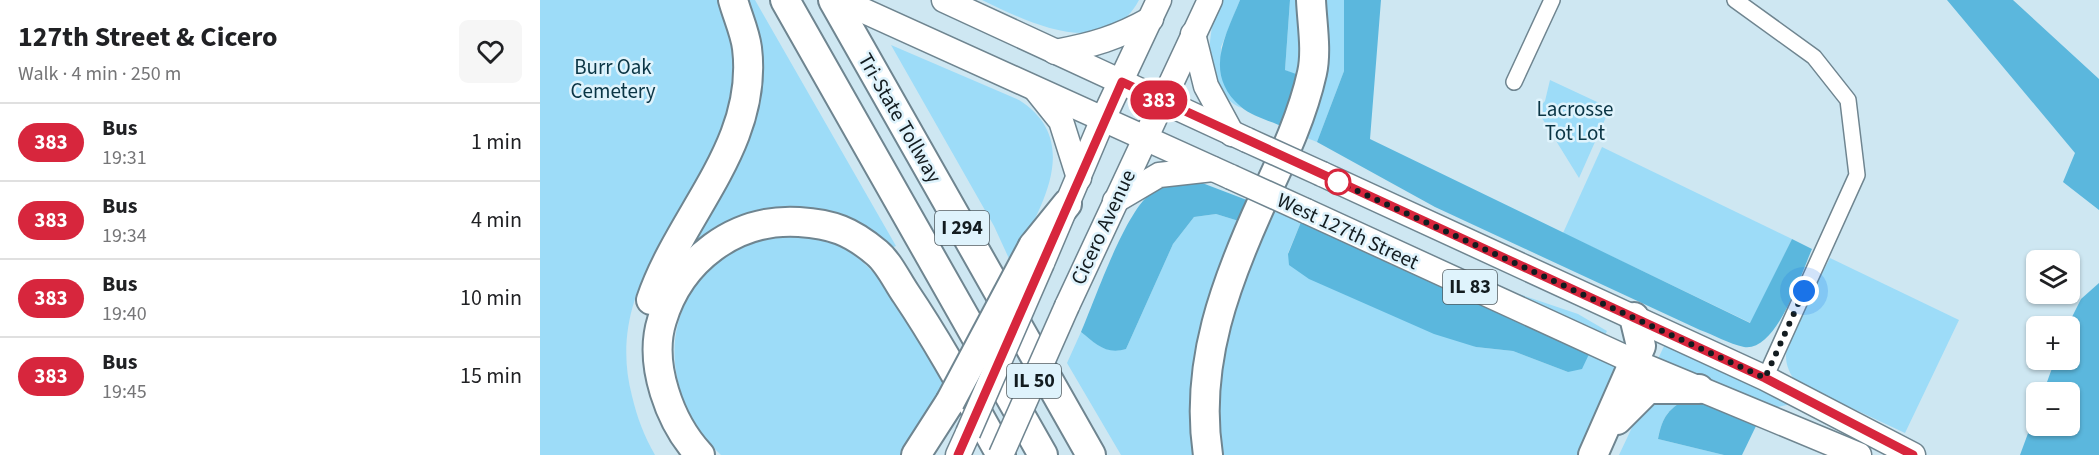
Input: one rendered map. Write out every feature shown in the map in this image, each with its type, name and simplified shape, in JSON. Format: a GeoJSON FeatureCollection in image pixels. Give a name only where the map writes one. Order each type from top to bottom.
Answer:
{"type":"FeatureCollection","features":[{"type":"Feature","properties":{"kind":"highway"},"geometry":{"type":"LineString","coordinates":[[676,455],[657,425],[641,366],[641,330],[654,292],[740,126],[748,89],[747,47],[733,0]]}},
{"type":"Feature","properties":{"kind":"highway","name":"Tri-State Tollway"},"geometry":{"type":"LineString","coordinates":[[785,0],[1043,455]]}},
{"type":"Feature","properties":{"kind":"highway","name":"Tri-State Tollway"},"geometry":{"type":"LineString","coordinates":[[833,0],[1091,455]]}},
{"type":"Feature","properties":{"kind":"highway"},"geometry":{"type":"LineString","coordinates":[[1208,455],[1204,431],[1209,350],[1223,292],[1305,102],[1313,70],[1311,0]]}},
{"type":"Feature","properties":{"kind":"highway"},"geometry":{"type":"LineString","coordinates":[[916,455],[950,402],[1067,204]]}},
{"type":"Feature","properties":{"kind":"highway"},"geometry":{"type":"LineString","coordinates":[[700,455],[684,438],[665,396],[659,358],[661,322],[676,286],[697,259],[719,242],[750,228],[782,221],[842,228],[879,254],[936,338],[1001,455]]}},
{"type":"Feature","properties":{"kind":"highway"},"geometry":{"type":"LineString","coordinates":[[1596,449],[1641,346],[1634,317]]}},
{"type":"Feature","properties":{"kind":"highway"},"geometry":{"type":"LineString","coordinates":[[1596,449],[1626,408],[1648,389],[1699,389]]}},
{"type":"Feature","properties":{"kind":"main road","name":"West 127th Street"},"geometry":{"type":"LineString","coordinates":[[840,0],[1635,362],[1859,455]]}},
{"type":"Feature","properties":{"kind":"main road","name":"West 127th Street"},"geometry":{"type":"LineString","coordinates":[[944,0],[1765,378],[1913,455]]}},
{"type":"Feature","properties":{"kind":"main road","name":"Cicero Avenue"},"geometry":{"type":"LineString","coordinates":[[1001,455],[1066,306],[1210,0]]}},
{"type":"Feature","properties":{"kind":"main road"},"geometry":{"type":"LineString","coordinates":[[1055,52],[1095,45],[1118,37],[1155,9]]}},
{"type":"Feature","properties":{"kind":"main road","name":"Cicero Avenue"},"geometry":{"type":"LineString","coordinates":[[1067,204],[1103,119],[1155,9]]}},
{"type":"Feature","properties":{"kind":"main road"},"geometry":{"type":"LineString","coordinates":[[1193,34],[1206,86],[1240,137]]}},
{"type":"Feature","properties":{"kind":"main road"},"geometry":{"type":"LineString","coordinates":[[1034,87],[1060,121],[1079,178]]}},
{"type":"Feature","properties":{"kind":"main road"},"geometry":{"type":"LineString","coordinates":[[1115,201],[1159,175],[1222,173]]}},
{"type":"Feature","properties":{"kind":"main road","name":"Cicero Avenue"},"geometry":{"type":"LineString","coordinates":[[958,455],[1038,255]]}},
{"type":"Feature","properties":{"kind":"street"},"geometry":{"type":"LineString","coordinates":[[1514,82],[1552,0]]}},
{"type":"Feature","properties":{"kind":"street"},"geometry":{"type":"LineString","coordinates":[[1736,0],[1814,57],[1848,100],[1855,146],[1857,175],[1765,378]]}},
{"type":"Feature","properties":{"kind":"green space","name":"Burr Oak Cemetery"},"geometry":{"type":"Polygon","coordinates":[[[540,0],[721,0],[730,26],[734,46],[734,70],[727,118],[707,162],[653,256],[639,288],[629,322],[626,357],[632,396],[641,426],[655,455],[540,455],[540,0]]]}},
{"type":"Feature","properties":{"kind":"green space"},"geometry":{"type":"Polygon","coordinates":[[[745,0],[755,0],[896,246],[889,249],[828,215],[682,254],[741,150],[745,0]]]}},
{"type":"Feature","properties":{"kind":"green space"},"geometry":{"type":"Polygon","coordinates":[[[982,0],[1139,0],[1125,19],[1107,29],[1087,33],[1065,32],[1043,26],[982,0]]]}},
{"type":"Feature","properties":{"kind":"green space"},"geometry":{"type":"Polygon","coordinates":[[[1220,0],[1240,0],[1221,47],[1222,79],[1241,108],[1228,99],[1219,88],[1210,60],[1212,29],[1220,0]]]}},
{"type":"Feature","properties":{"kind":"green space"},"geometry":{"type":"Polygon","coordinates":[[[1290,0],[1303,0],[1303,74],[1283,127],[1296,75],[1285,70],[1290,0]]]}},
{"type":"Feature","properties":{"kind":"green space"},"geometry":{"type":"Polygon","coordinates":[[[1325,0],[1344,0],[1344,71],[1317,142],[1307,138],[1321,86],[1325,0]]]}},
{"type":"Feature","properties":{"kind":"green space"},"geometry":{"type":"Polygon","coordinates":[[[891,45],[1019,100],[1039,117],[1050,136],[1053,157],[1050,178],[1033,222],[1011,263],[994,226],[891,45]]]}},
{"type":"Feature","properties":{"kind":"green space","name":"Lacrosse Tot Lot"},"geometry":{"type":"Polygon","coordinates":[[[1550,80],[1610,108],[1579,178],[1537,110],[1545,101],[1550,80]]]}},
{"type":"Feature","properties":{"kind":"green space"},"geometry":{"type":"Polygon","coordinates":[[[1602,147],[1792,239],[1751,323],[1563,233],[1602,147]]]}},
{"type":"Feature","properties":{"kind":"green space"},"geometry":{"type":"Polygon","coordinates":[[[1273,211],[1301,222],[1288,253],[1476,347],[1513,351],[1568,372],[1590,352],[1617,363],[1617,373],[1581,455],[1222,455],[1219,395],[1225,334],[1236,295],[1273,211]]]}},
{"type":"Feature","properties":{"kind":"green space"},"geometry":{"type":"Polygon","coordinates":[[[1216,214],[1242,222],[1199,455],[1121,455],[1067,363],[1081,332],[1107,349],[1126,349],[1173,244],[1194,217],[1216,214]]]}},
{"type":"Feature","properties":{"kind":"green space"},"geometry":{"type":"Polygon","coordinates":[[[792,233],[824,240],[864,263],[895,300],[947,382],[904,455],[721,455],[699,428],[684,399],[676,369],[675,339],[682,310],[697,283],[720,260],[751,242],[792,233]]]}},
{"type":"Feature","properties":{"kind":"green space"},"geometry":{"type":"Polygon","coordinates":[[[1830,258],[1959,320],[1905,433],[1796,382],[1789,370],[1786,356],[1791,334],[1830,258]]]}},
{"type":"Feature","properties":{"kind":"green space"},"geometry":{"type":"Polygon","coordinates":[[[1519,294],[1578,314],[1607,331],[1604,337],[1518,297],[1519,294]]]}},
{"type":"Feature","properties":{"kind":"green space"},"geometry":{"type":"Polygon","coordinates":[[[1665,344],[1791,404],[1770,409],[1657,361],[1665,344]]]}},
{"type":"Feature","properties":{"kind":"green space"},"geometry":{"type":"Polygon","coordinates":[[[1690,398],[1672,409],[1664,419],[1658,439],[1724,455],[1619,455],[1644,402],[1690,398]]]}},
{"type":"Feature","properties":{"kind":"shaded area"},"geometry":{"type":"Polygon","coordinates":[[[1240,0],[1290,0],[1285,70],[1296,74],[1283,127],[1241,107],[1229,94],[1223,82],[1220,68],[1221,55],[1228,28],[1240,0]]]}},
{"type":"Feature","properties":{"kind":"shaded area"},"geometry":{"type":"Polygon","coordinates":[[[1344,0],[1381,0],[1370,139],[1750,323],[1792,239],[1812,249],[1777,325],[1756,345],[1744,347],[1727,342],[1435,207],[1317,142],[1344,71],[1344,0]]]}},
{"type":"Feature","properties":{"kind":"shaded area"},"geometry":{"type":"Polygon","coordinates":[[[1947,0],[2013,0],[2099,79],[2099,210],[2063,182],[2075,153],[1947,0]]]}},
{"type":"Feature","properties":{"kind":"shaded area"},"geometry":{"type":"Polygon","coordinates":[[[1197,181],[1252,202],[1242,222],[1216,214],[1194,217],[1173,244],[1126,349],[1113,351],[1092,341],[1081,332],[1112,256],[1132,216],[1143,201],[1158,189],[1197,181]]]}},
{"type":"Feature","properties":{"kind":"shaded area"},"geometry":{"type":"Polygon","coordinates":[[[1301,222],[1590,352],[1582,369],[1568,372],[1513,351],[1476,347],[1434,334],[1309,279],[1289,265],[1288,254],[1301,222]]]}},
{"type":"Feature","properties":{"kind":"shaded area"},"geometry":{"type":"Polygon","coordinates":[[[2099,283],[2099,455],[2020,455],[2027,436],[2080,436],[2080,382],[2047,382],[2051,370],[2080,370],[2080,316],[2072,316],[2081,299],[2099,283]]]}},
{"type":"Feature","properties":{"kind":"shaded area"},"geometry":{"type":"Polygon","coordinates":[[[1690,398],[1756,426],[1742,455],[1724,455],[1658,439],[1664,419],[1672,409],[1690,398]]]}},
{"type":"Feature","properties":{"kind":"bus line","name":"383"},"geometry":{"type":"LineString","coordinates":[[958,455],[1103,119],[1122,82],[1765,378],[1913,455]]}},
{"type":"Feature","properties":{"kind":"route"},"geometry":{"type":"LineString","coordinates":[[1338,182],[1765,378],[1804,291]]}}]}
